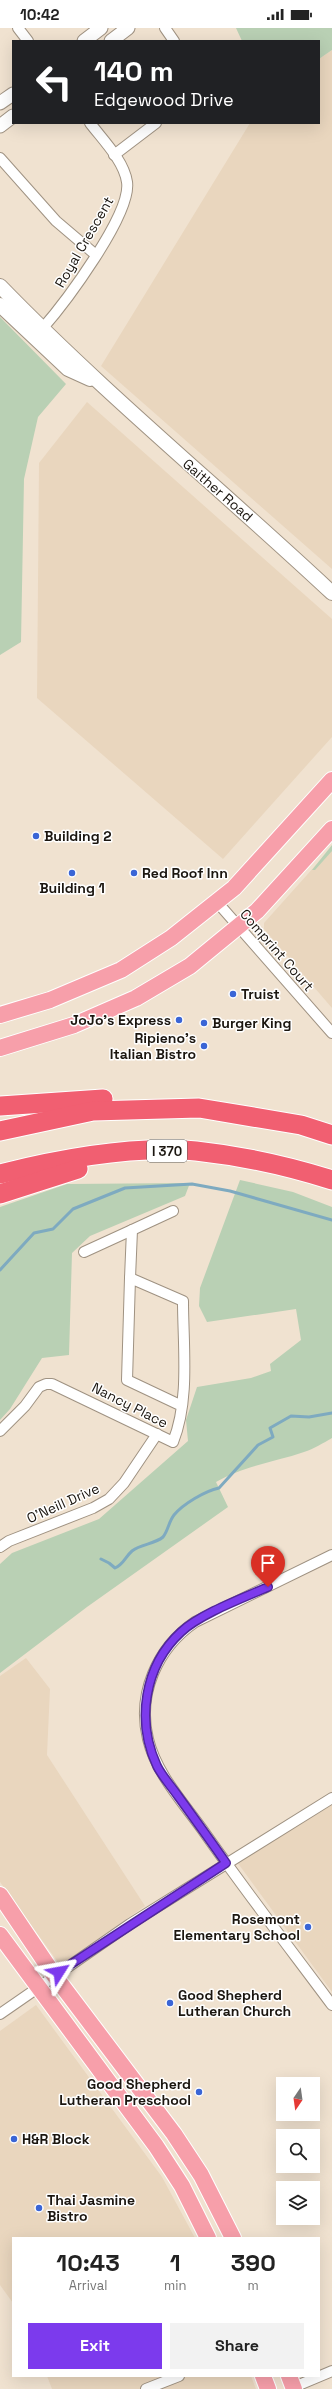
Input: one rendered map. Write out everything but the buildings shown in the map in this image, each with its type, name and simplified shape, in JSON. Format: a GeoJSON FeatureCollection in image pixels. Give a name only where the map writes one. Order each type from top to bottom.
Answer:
{"type":"FeatureCollection","features":[{"type":"Feature","properties":{"kind":"highway"},"geometry":{"type":"LineString","coordinates":[[0,1106],[154,1096],[201,1098],[251,1104],[332,1122]]}},
{"type":"Feature","properties":{"kind":"highway"},"geometry":{"type":"LineString","coordinates":[[0,1130],[93,1111],[199,1108],[301,1125],[332,1135]]}},
{"type":"Feature","properties":{"kind":"highway"},"geometry":{"type":"LineString","coordinates":[[0,1194],[30,1183],[138,1151]]}},
{"type":"Feature","properties":{"kind":"highway","name":"I 370"},"geometry":{"type":"LineString","coordinates":[[0,1174],[101,1154],[138,1151],[195,1151],[291,1167],[332,1180]]}},
{"type":"Feature","properties":{"kind":"main road","name":"Gaither Road"},"geometry":{"type":"LineString","coordinates":[[0,286],[42,329],[105,386],[160,439],[332,593]]}},
{"type":"Feature","properties":{"kind":"main road","name":"Gaither Road"},"geometry":{"type":"LineString","coordinates":[[0,305],[68,369],[105,386]]}},
{"type":"Feature","properties":{"kind":"main road"},"geometry":{"type":"LineString","coordinates":[[0,1015],[50,1000],[121,970],[171,938],[217,902],[260,860],[332,780]]}},
{"type":"Feature","properties":{"kind":"main road"},"geometry":{"type":"LineString","coordinates":[[0,1048],[74,1025],[140,996],[190,966],[262,907],[332,829]]}},
{"type":"Feature","properties":{"kind":"main road"},"geometry":{"type":"LineString","coordinates":[[0,1895],[54,1975],[174,2134],[201,2176],[232,2237]]}},
{"type":"Feature","properties":{"kind":"main road"},"geometry":{"type":"LineString","coordinates":[[0,1935],[156,2146],[182,2186],[208,2237]]}},
{"type":"Feature","properties":{"kind":"main road"},"geometry":{"type":"LineString","coordinates":[[263,2377],[268,2389]]}},
{"type":"Feature","properties":{"kind":"street"},"geometry":{"type":"LineString","coordinates":[[18,28],[27,40]]}},
{"type":"Feature","properties":{"kind":"street"},"geometry":{"type":"LineString","coordinates":[[85,40],[101,28]]}},
{"type":"Feature","properties":{"kind":"street"},"geometry":{"type":"LineString","coordinates":[[112,40],[128,28]]}},
{"type":"Feature","properties":{"kind":"street"},"geometry":{"type":"LineString","coordinates":[[165,28],[173,40]]}},
{"type":"Feature","properties":{"kind":"street"},"geometry":{"type":"LineString","coordinates":[[0,103],[12,95]]}},
{"type":"Feature","properties":{"kind":"street"},"geometry":{"type":"LineString","coordinates":[[0,126],[12,117]]}},
{"type":"Feature","properties":{"kind":"street","name":"Royal Crescent"},"geometry":{"type":"LineString","coordinates":[[42,329],[67,299],[96,255],[118,217],[126,196],[128,183],[124,172],[114,155],[91,124]]}},
{"type":"Feature","properties":{"kind":"street"},"geometry":{"type":"LineString","coordinates":[[114,155],[155,124]]}},
{"type":"Feature","properties":{"kind":"street"},"geometry":{"type":"LineString","coordinates":[[0,158],[56,221],[96,255]]}},
{"type":"Feature","properties":{"kind":"street","name":"Comprint Court"},"geometry":{"type":"LineString","coordinates":[[217,902],[238,928],[332,1033]]}},
{"type":"Feature","properties":{"kind":"street"},"geometry":{"type":"LineString","coordinates":[[84,1252],[173,1211]]}},
{"type":"Feature","properties":{"kind":"street","name":"Nancy Place"},"geometry":{"type":"LineString","coordinates":[[132,1230],[127,1380],[182,1406]]}},
{"type":"Feature","properties":{"kind":"street","name":"Nancy Place"},"geometry":{"type":"LineString","coordinates":[[0,1431],[25,1406],[39,1387],[46,1384],[52,1384],[173,1442],[179,1426],[182,1406],[183,1301],[130,1278]]}},
{"type":"Feature","properties":{"kind":"street","name":"O'Neill Drive"},"geometry":{"type":"LineString","coordinates":[[0,1547],[9,1541],[93,1508],[109,1498],[124,1483],[157,1434]]}},
{"type":"Feature","properties":{"kind":"street"},"geometry":{"type":"LineString","coordinates":[[332,1555],[188,1627],[159,1660],[149,1682],[145,1713],[148,1738],[157,1766],[226,1863],[332,2005]]}},
{"type":"Feature","properties":{"kind":"street"},"geometry":{"type":"LineString","coordinates":[[0,2014],[54,1975],[226,1863],[332,1798]]}},
{"type":"Feature","properties":{"kind":"street"},"geometry":{"type":"LineString","coordinates":[[320,2375],[332,2371]]}},
{"type":"Feature","properties":{"kind":"street"},"geometry":{"type":"LineString","coordinates":[[146,2389],[176,2377]]}},
{"type":"Feature","properties":{"kind":"street"},"geometry":{"type":"LineString","coordinates":[[292,2384],[314,2377]]}},
{"type":"Feature","properties":{"kind":"shaded area"},"geometry":{"type":"Polygon","coordinates":[[[332,50],[332,569],[101,366],[249,124],[320,124],[320,58],[332,50]]]}},
{"type":"Feature","properties":{"kind":"shaded area"},"geometry":{"type":"Polygon","coordinates":[[[87,402],[332,619],[332,737],[223,859],[37,698],[39,463],[87,402]]]}},
{"type":"Feature","properties":{"kind":"shaded area"},"geometry":{"type":"Polygon","coordinates":[[[332,847],[332,1008],[264,929],[264,923],[332,847]]]}},
{"type":"Feature","properties":{"kind":"shaded area"},"geometry":{"type":"Polygon","coordinates":[[[26,1658],[50,1689],[47,1755],[145,1906],[60,1965],[0,1882],[0,1676],[26,1658]]]}},
{"type":"Feature","properties":{"kind":"shaded area","name":"Rosemont Elementary School"},"geometry":{"type":"Polygon","coordinates":[[[332,1805],[332,1992],[237,1862],[332,1805]]]}},
{"type":"Feature","properties":{"kind":"shaded area"},"geometry":{"type":"Polygon","coordinates":[[[36,2005],[162,2177],[194,2237],[12,2237],[12,2302],[0,2285],[0,2031],[36,2005]]]}},
{"type":"Feature","properties":{"kind":"shaded area"},"geometry":{"type":"Polygon","coordinates":[[[47,2377],[251,2377],[256,2389],[52,2389],[47,2377]]]}},
{"type":"Feature","properties":{"kind":"green space"},"geometry":{"type":"Polygon","coordinates":[[[236,28],[332,28],[332,50],[320,58],[320,40],[242,40],[236,28]]]}},
{"type":"Feature","properties":{"kind":"green space"},"geometry":{"type":"Polygon","coordinates":[[[0,317],[66,384],[38,417],[24,479],[21,642],[0,655],[0,317]]]}},
{"type":"Feature","properties":{"kind":"green space"},"geometry":{"type":"Polygon","coordinates":[[[332,845],[332,851],[315,870],[312,870],[332,845]]]}},
{"type":"Feature","properties":{"kind":"green space"},"geometry":{"type":"Polygon","coordinates":[[[240,1180],[293,1192],[332,1207],[332,1438],[308,1451],[248,1468],[216,1482],[228,1507],[87,1607],[0,1673],[0,1564],[12,1553],[99,1519],[188,1441],[186,1420],[197,1387],[251,1378],[271,1371],[270,1364],[301,1340],[296,1309],[207,1322],[199,1306],[200,1288],[240,1180]]]}},
{"type":"Feature","properties":{"kind":"green space"},"geometry":{"type":"Polygon","coordinates":[[[190,1183],[185,1196],[90,1236],[72,1253],[69,1355],[42,1358],[10,1409],[0,1420],[0,1207],[67,1184],[190,1183]]]}},
{"type":"Feature","properties":{"kind":"waterway"},"geometry":{"type":"LineString","coordinates":[[0,1270],[34,1233],[53,1229],[73,1209],[125,1188],[192,1184],[230,1191],[332,1220]]}},
{"type":"Feature","properties":{"kind":"waterway"},"geometry":{"type":"LineString","coordinates":[[101,1559],[115,1568],[132,1551],[163,1537],[172,1517],[178,1511],[201,1495],[219,1488],[258,1445],[273,1437],[270,1428],[291,1416],[309,1417],[332,1413]]}},
{"type":"Feature","properties":{"kind":"place","name":"Building 2"},"geometry":{"type":"Point","coordinates":[36,836]}},
{"type":"Feature","properties":{"kind":"place","name":"Building 1"},"geometry":{"type":"Point","coordinates":[72,873]}},
{"type":"Feature","properties":{"kind":"place","name":"Red Roof Inn"},"geometry":{"type":"Point","coordinates":[134,873]}},
{"type":"Feature","properties":{"kind":"place","name":"Truist"},"geometry":{"type":"Point","coordinates":[233,994]}},
{"type":"Feature","properties":{"kind":"place","name":"JoJo's Express"},"geometry":{"type":"Point","coordinates":[179,1020]}},
{"type":"Feature","properties":{"kind":"place","name":"Burger King"},"geometry":{"type":"Point","coordinates":[204,1023]}},
{"type":"Feature","properties":{"kind":"place","name":"Ripieno's Italian Bistro"},"geometry":{"type":"Point","coordinates":[204,1046]}},
{"type":"Feature","properties":{"kind":"place","name":"Rosemont Elementary School"},"geometry":{"type":"Point","coordinates":[308,1927]}},
{"type":"Feature","properties":{"kind":"place","name":"Good Shepherd Lutheran Church"},"geometry":{"type":"Point","coordinates":[170,2003]}},
{"type":"Feature","properties":{"kind":"place","name":"Good Shepherd Lutheran Preschool"},"geometry":{"type":"Point","coordinates":[199,2092]}},
{"type":"Feature","properties":{"kind":"place","name":"H&R Block"},"geometry":{"type":"Point","coordinates":[14,2139]}},
{"type":"Feature","properties":{"kind":"place","name":"Thai Jasmine Bistro"},"geometry":{"type":"Point","coordinates":[39,2208]}},
{"type":"Feature","properties":{"kind":"route"},"geometry":{"type":"LineString","coordinates":[[59,1972],[130,1924],[226,1863],[157,1766],[148,1738],[145,1713],[149,1682],[159,1660],[182,1631],[194,1622],[268,1587]]}}]}
